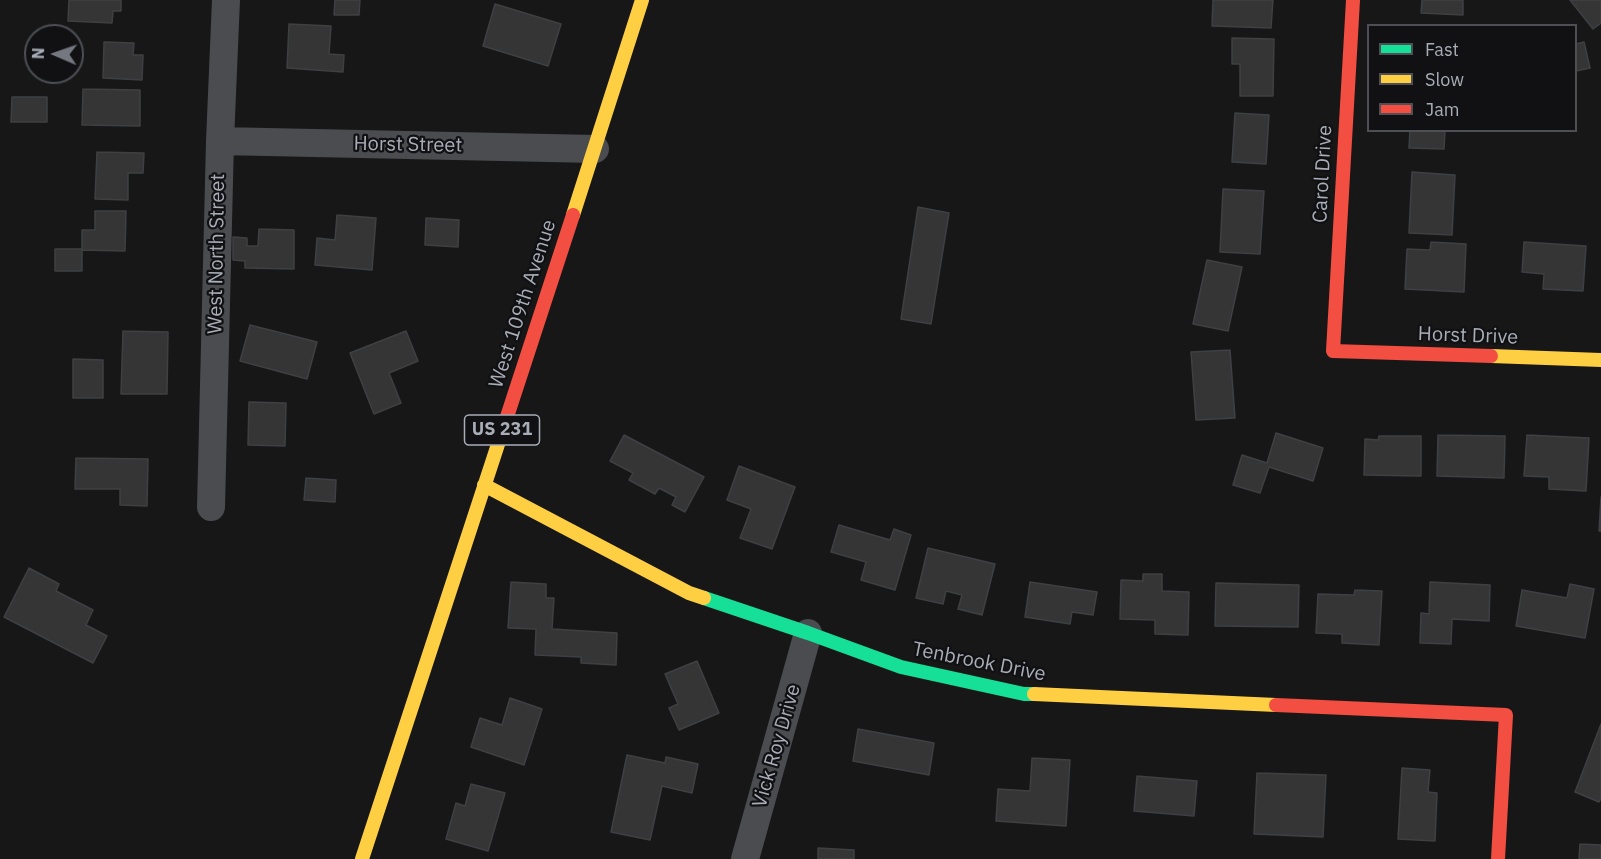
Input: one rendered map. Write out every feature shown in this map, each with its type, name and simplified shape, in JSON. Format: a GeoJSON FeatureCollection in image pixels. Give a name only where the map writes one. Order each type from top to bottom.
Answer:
{"type":"FeatureCollection","features":[{"type":"Feature","properties":{"kind":"street","name":"West North Street"},"geometry":{"type":"LineString","coordinates":[[211,507],[220,141],[226,0]]}},
{"type":"Feature","properties":{"kind":"street","name":"West 109th Avenue"},"geometry":{"type":"LineString","coordinates":[[362,859],[642,0]]}},
{"type":"Feature","properties":{"kind":"street","name":"Carol Drive"},"geometry":{"type":"LineString","coordinates":[[1333,351],[1353,0]]}},
{"type":"Feature","properties":{"kind":"street","name":"Horst Street"},"geometry":{"type":"LineString","coordinates":[[220,141],[595,149]]}},
{"type":"Feature","properties":{"kind":"street","name":"Horst Drive"},"geometry":{"type":"LineString","coordinates":[[1333,351],[1601,360]]}},
{"type":"Feature","properties":{"kind":"street","name":"Tenbrook Drive"},"geometry":{"type":"LineString","coordinates":[[484,485],[689,593],[901,667],[1024,694],[1506,715],[1498,859]]}},
{"type":"Feature","properties":{"kind":"street","name":"Vick Roy Drive"},"geometry":{"type":"LineString","coordinates":[[745,859],[808,633]]}},
{"type":"Feature","properties":{"kind":"building"},"geometry":{"type":"Polygon","coordinates":[[[69,0],[121,0],[121,11],[113,11],[112,23],[68,21],[69,0]]]}},
{"type":"Feature","properties":{"kind":"building"},"geometry":{"type":"Polygon","coordinates":[[[335,0],[360,0],[359,15],[334,15],[335,0]]]}},
{"type":"Feature","properties":{"kind":"building"},"geometry":{"type":"Polygon","coordinates":[[[1213,0],[1273,0],[1271,28],[1212,26],[1213,0]]]}},
{"type":"Feature","properties":{"kind":"building"},"geometry":{"type":"Polygon","coordinates":[[[1422,0],[1463,0],[1463,15],[1421,13],[1422,0]]]}},
{"type":"Feature","properties":{"kind":"building"},"geometry":{"type":"Polygon","coordinates":[[[1570,0],[1601,0],[1601,23],[1593,29],[1570,0]]]}},
{"type":"Feature","properties":{"kind":"building"},"geometry":{"type":"Polygon","coordinates":[[[495,4],[561,24],[548,66],[483,46],[495,4]]]}},
{"type":"Feature","properties":{"kind":"building"},"geometry":{"type":"Polygon","coordinates":[[[289,24],[331,26],[329,54],[344,55],[343,72],[287,68],[289,24]]]}},
{"type":"Feature","properties":{"kind":"building"},"geometry":{"type":"Polygon","coordinates":[[[1232,38],[1274,39],[1273,96],[1240,96],[1240,64],[1232,64],[1232,38]]]}},
{"type":"Feature","properties":{"kind":"building"},"geometry":{"type":"Polygon","coordinates":[[[104,42],[134,43],[133,55],[143,55],[142,80],[103,78],[104,42]]]}},
{"type":"Feature","properties":{"kind":"building"},"geometry":{"type":"Polygon","coordinates":[[[1584,42],[1590,68],[1577,71],[1577,44],[1584,42]]]}},
{"type":"Feature","properties":{"kind":"building"},"geometry":{"type":"Polygon","coordinates":[[[83,89],[140,90],[140,126],[82,125],[83,89]]]}},
{"type":"Feature","properties":{"kind":"building"},"geometry":{"type":"Polygon","coordinates":[[[12,97],[47,97],[47,122],[11,122],[12,97]]]}},
{"type":"Feature","properties":{"kind":"building"},"geometry":{"type":"Polygon","coordinates":[[[1235,113],[1269,115],[1266,164],[1232,162],[1235,113]]]}},
{"type":"Feature","properties":{"kind":"building"},"geometry":{"type":"Polygon","coordinates":[[[1410,132],[1445,132],[1444,149],[1409,148],[1410,132]]]}},
{"type":"Feature","properties":{"kind":"building"},"geometry":{"type":"Polygon","coordinates":[[[97,152],[144,153],[143,173],[128,173],[128,200],[95,199],[97,152]]]}},
{"type":"Feature","properties":{"kind":"building"},"geometry":{"type":"Polygon","coordinates":[[[1412,172],[1455,175],[1452,235],[1409,233],[1412,172]]]}},
{"type":"Feature","properties":{"kind":"building"},"geometry":{"type":"Polygon","coordinates":[[[1223,189],[1264,191],[1260,254],[1220,252],[1223,189]]]}},
{"type":"Feature","properties":{"kind":"building"},"geometry":{"type":"Polygon","coordinates":[[[918,207],[949,213],[931,324],[901,319],[918,207]]]}},
{"type":"Feature","properties":{"kind":"building"},"geometry":{"type":"Polygon","coordinates":[[[95,211],[126,211],[125,251],[82,250],[82,230],[95,230],[95,211]]]}},
{"type":"Feature","properties":{"kind":"building"},"geometry":{"type":"Polygon","coordinates":[[[337,215],[376,218],[372,270],[315,265],[317,238],[335,240],[337,215]]]}},
{"type":"Feature","properties":{"kind":"building"},"geometry":{"type":"Polygon","coordinates":[[[426,218],[459,220],[458,247],[425,245],[426,218]]]}},
{"type":"Feature","properties":{"kind":"building"},"geometry":{"type":"Polygon","coordinates":[[[259,229],[294,230],[294,269],[245,268],[245,261],[233,260],[233,237],[247,238],[247,246],[258,246],[259,229]]]}},
{"type":"Feature","properties":{"kind":"building"},"geometry":{"type":"Polygon","coordinates":[[[1431,242],[1466,244],[1464,292],[1405,289],[1407,249],[1430,250],[1431,242]]]}},
{"type":"Feature","properties":{"kind":"building"},"geometry":{"type":"Polygon","coordinates":[[[1524,242],[1586,246],[1583,291],[1543,289],[1544,274],[1522,272],[1524,242]]]}},
{"type":"Feature","properties":{"kind":"building"},"geometry":{"type":"Polygon","coordinates":[[[55,249],[82,249],[82,271],[55,271],[55,249]]]}},
{"type":"Feature","properties":{"kind":"building"},"geometry":{"type":"Polygon","coordinates":[[[1207,260],[1242,267],[1228,331],[1193,324],[1207,260]]]}},
{"type":"Feature","properties":{"kind":"building"},"geometry":{"type":"Polygon","coordinates":[[[250,325],[317,342],[307,379],[240,361],[250,325]]]}},
{"type":"Feature","properties":{"kind":"building"},"geometry":{"type":"Polygon","coordinates":[[[123,331],[168,332],[167,394],[121,394],[123,331]]]}},
{"type":"Feature","properties":{"kind":"building"},"geometry":{"type":"Polygon","coordinates":[[[406,331],[418,361],[389,373],[401,403],[374,414],[350,353],[406,331]]]}},
{"type":"Feature","properties":{"kind":"building"},"geometry":{"type":"Polygon","coordinates":[[[1230,350],[1235,418],[1196,420],[1191,352],[1230,350]]]}},
{"type":"Feature","properties":{"kind":"building"},"geometry":{"type":"Polygon","coordinates":[[[73,359],[103,360],[103,398],[73,398],[73,359]]]}},
{"type":"Feature","properties":{"kind":"building"},"geometry":{"type":"Polygon","coordinates":[[[249,402],[286,403],[285,446],[248,445],[249,402]]]}},
{"type":"Feature","properties":{"kind":"building"},"geometry":{"type":"Polygon","coordinates":[[[1276,433],[1323,448],[1313,481],[1269,467],[1260,493],[1233,485],[1242,455],[1267,463],[1276,433]]]}},
{"type":"Feature","properties":{"kind":"building"},"geometry":{"type":"Polygon","coordinates":[[[624,435],[704,477],[685,512],[672,505],[676,497],[659,488],[655,494],[629,480],[633,473],[610,461],[624,435]]]}},
{"type":"Feature","properties":{"kind":"building"},"geometry":{"type":"Polygon","coordinates":[[[1438,435],[1505,436],[1504,478],[1437,476],[1438,435]]]}},
{"type":"Feature","properties":{"kind":"building"},"geometry":{"type":"Polygon","coordinates":[[[1527,435],[1589,438],[1586,491],[1549,489],[1549,477],[1524,476],[1527,435]]]}},
{"type":"Feature","properties":{"kind":"building"},"geometry":{"type":"Polygon","coordinates":[[[1379,436],[1421,436],[1421,476],[1364,475],[1365,439],[1378,440],[1379,436]]]}},
{"type":"Feature","properties":{"kind":"building"},"geometry":{"type":"Polygon","coordinates":[[[76,458],[148,459],[147,506],[120,505],[120,489],[75,489],[76,458]]]}},
{"type":"Feature","properties":{"kind":"building"},"geometry":{"type":"Polygon","coordinates":[[[739,466],[795,487],[772,549],[740,538],[751,509],[727,500],[739,466]]]}},
{"type":"Feature","properties":{"kind":"building"},"geometry":{"type":"Polygon","coordinates":[[[306,478],[336,480],[335,502],[304,500],[306,478]]]}},
{"type":"Feature","properties":{"kind":"building"},"geometry":{"type":"Polygon","coordinates":[[[1601,497],[1601,531],[1599,531],[1601,497]]]}},
{"type":"Feature","properties":{"kind":"building"},"geometry":{"type":"Polygon","coordinates":[[[839,525],[890,540],[894,529],[911,535],[895,590],[861,580],[866,562],[831,552],[839,525]]]}},
{"type":"Feature","properties":{"kind":"building"},"geometry":{"type":"Polygon","coordinates":[[[928,548],[995,564],[982,615],[958,609],[962,595],[946,591],[943,604],[916,598],[928,548]]]}},
{"type":"Feature","properties":{"kind":"building"},"geometry":{"type":"Polygon","coordinates":[[[29,568],[59,584],[56,591],[93,610],[86,625],[107,636],[93,663],[4,617],[29,568]]]}},
{"type":"Feature","properties":{"kind":"building"},"geometry":{"type":"Polygon","coordinates":[[[1143,574],[1162,574],[1162,591],[1189,592],[1188,635],[1155,634],[1155,620],[1120,619],[1121,580],[1143,581],[1143,574]]]}},
{"type":"Feature","properties":{"kind":"building"},"geometry":{"type":"Polygon","coordinates":[[[511,582],[546,584],[546,598],[554,598],[552,629],[617,633],[616,665],[581,663],[581,657],[535,655],[536,629],[508,628],[511,582]]]}},
{"type":"Feature","properties":{"kind":"building"},"geometry":{"type":"Polygon","coordinates":[[[1030,582],[1097,592],[1093,615],[1072,612],[1070,624],[1025,617],[1030,582]]]}},
{"type":"Feature","properties":{"kind":"building"},"geometry":{"type":"Polygon","coordinates":[[[1430,582],[1490,585],[1489,621],[1452,619],[1451,644],[1420,643],[1421,613],[1429,614],[1430,582]]]}},
{"type":"Feature","properties":{"kind":"building"},"geometry":{"type":"Polygon","coordinates":[[[1216,583],[1299,585],[1298,627],[1215,626],[1216,583]]]}},
{"type":"Feature","properties":{"kind":"building"},"geometry":{"type":"Polygon","coordinates":[[[1570,584],[1594,589],[1585,638],[1516,626],[1522,590],[1567,598],[1570,584]]]}},
{"type":"Feature","properties":{"kind":"building"},"geometry":{"type":"Polygon","coordinates":[[[1355,590],[1382,591],[1379,645],[1342,643],[1342,634],[1316,633],[1318,594],[1354,595],[1355,590]]]}},
{"type":"Feature","properties":{"kind":"building"},"geometry":{"type":"Polygon","coordinates":[[[697,661],[719,713],[679,730],[669,708],[678,704],[665,674],[697,661]]]}},
{"type":"Feature","properties":{"kind":"building"},"geometry":{"type":"Polygon","coordinates":[[[510,698],[542,709],[524,765],[471,747],[480,718],[502,725],[510,698]]]}},
{"type":"Feature","properties":{"kind":"building"},"geometry":{"type":"Polygon","coordinates":[[[1601,724],[1601,798],[1599,802],[1575,792],[1601,724]]]}},
{"type":"Feature","properties":{"kind":"building"},"geometry":{"type":"Polygon","coordinates":[[[858,729],[934,743],[929,775],[853,761],[858,729]]]}},
{"type":"Feature","properties":{"kind":"building"},"geometry":{"type":"Polygon","coordinates":[[[627,755],[665,763],[666,757],[698,764],[692,793],[662,786],[650,840],[611,832],[627,755]]]}},
{"type":"Feature","properties":{"kind":"building"},"geometry":{"type":"Polygon","coordinates":[[[1032,758],[1070,760],[1066,826],[996,821],[998,789],[1030,791],[1032,758]]]}},
{"type":"Feature","properties":{"kind":"building"},"geometry":{"type":"Polygon","coordinates":[[[1402,768],[1430,770],[1428,792],[1437,793],[1435,841],[1398,839],[1402,768]]]}},
{"type":"Feature","properties":{"kind":"building"},"geometry":{"type":"Polygon","coordinates":[[[1257,773],[1326,775],[1323,837],[1254,834],[1257,773]]]}},
{"type":"Feature","properties":{"kind":"building"},"geometry":{"type":"Polygon","coordinates":[[[1137,776],[1197,781],[1194,816],[1134,811],[1137,776]]]}},
{"type":"Feature","properties":{"kind":"building"},"geometry":{"type":"Polygon","coordinates":[[[471,784],[505,793],[488,851],[446,839],[456,803],[465,806],[471,784]]]}},
{"type":"Feature","properties":{"kind":"building"},"geometry":{"type":"Polygon","coordinates":[[[1580,844],[1601,845],[1601,859],[1579,859],[1580,844]]]}},
{"type":"Feature","properties":{"kind":"building"},"geometry":{"type":"Polygon","coordinates":[[[818,848],[854,850],[854,859],[818,859],[818,848]]]}},
{"type":"Feature","properties":{"kind":"traffic: fast"},"geometry":{"type":"LineString","coordinates":[[704,598],[901,667],[1024,694],[1034,694]]}},
{"type":"Feature","properties":{"kind":"traffic: slow"},"geometry":{"type":"LineString","coordinates":[[573,215],[642,0]]}},
{"type":"Feature","properties":{"kind":"traffic: slow"},"geometry":{"type":"LineString","coordinates":[[1491,356],[1601,360]]}},
{"type":"Feature","properties":{"kind":"traffic: slow"},"geometry":{"type":"LineString","coordinates":[[362,859],[503,429]]}},
{"type":"Feature","properties":{"kind":"traffic: slow"},"geometry":{"type":"LineString","coordinates":[[484,485],[689,593],[704,598]]}},
{"type":"Feature","properties":{"kind":"traffic: slow"},"geometry":{"type":"LineString","coordinates":[[1034,694],[1276,705]]}},
{"type":"Feature","properties":{"kind":"traffic: jam"},"geometry":{"type":"LineString","coordinates":[[1353,0],[1333,351],[1491,356]]}},
{"type":"Feature","properties":{"kind":"traffic: jam"},"geometry":{"type":"LineString","coordinates":[[503,429],[573,215]]}},
{"type":"Feature","properties":{"kind":"traffic: jam"},"geometry":{"type":"LineString","coordinates":[[1276,705],[1506,715],[1498,859]]}}]}
